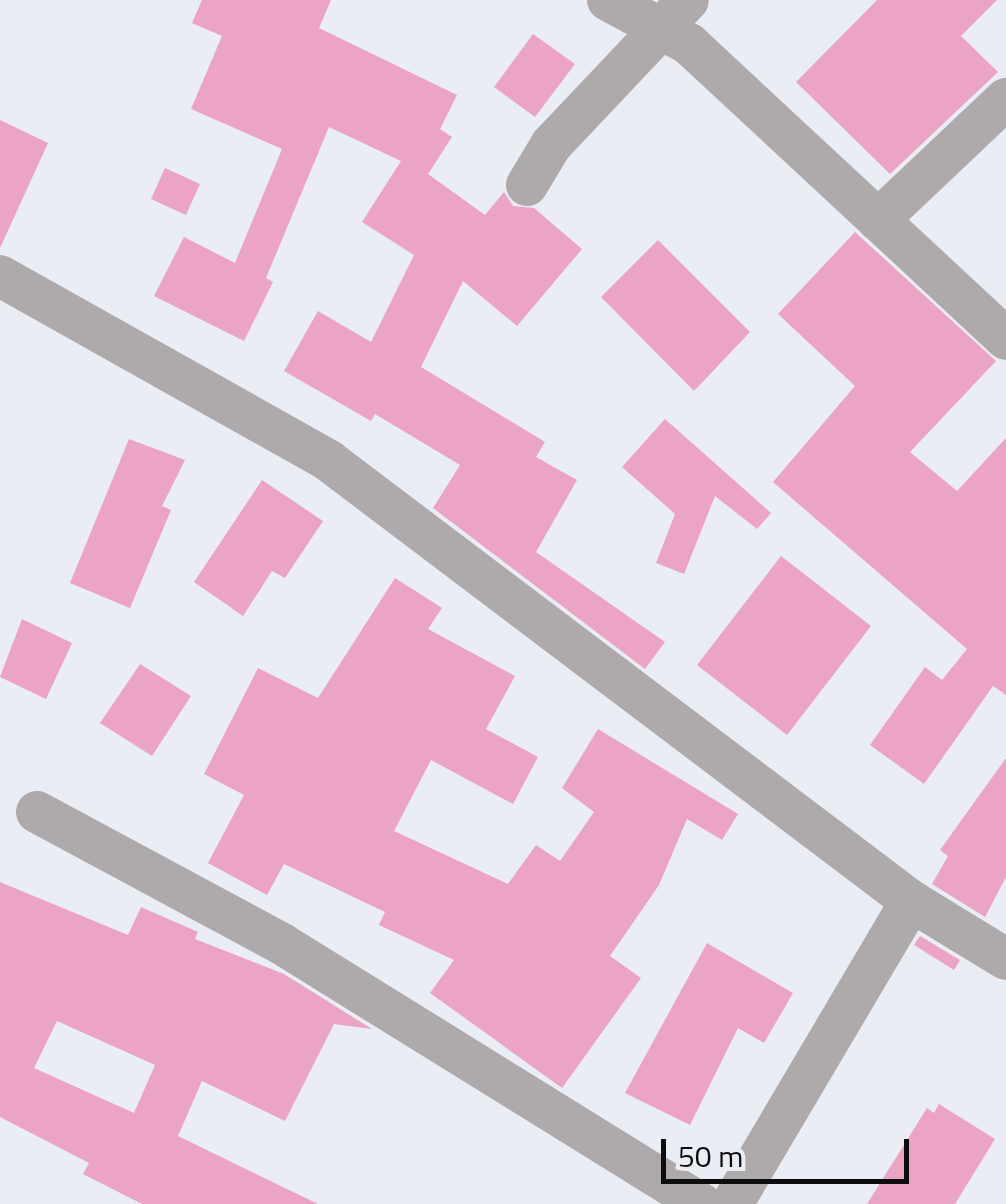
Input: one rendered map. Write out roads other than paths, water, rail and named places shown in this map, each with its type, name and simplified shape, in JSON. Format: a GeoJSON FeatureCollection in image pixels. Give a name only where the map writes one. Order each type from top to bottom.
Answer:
{"type":"FeatureCollection","features":[{"type":"Feature","properties":{"kind":"street"},"geometry":{"type":"LineString","coordinates":[[608,0],[676,14],[878,220],[1006,339]]}},
{"type":"Feature","properties":{"kind":"street"},"geometry":{"type":"LineString","coordinates":[[527,185],[551,144],[676,14]]}},
{"type":"Feature","properties":{"kind":"street"},"geometry":{"type":"LineString","coordinates":[[878,220],[1006,99]]}},
{"type":"Feature","properties":{"kind":"street"},"geometry":{"type":"LineString","coordinates":[[0,276],[329,461],[911,902],[999,941]]}},
{"type":"Feature","properties":{"kind":"street"},"geometry":{"type":"LineString","coordinates":[[37,812],[282,944],[702,1204]]}},
{"type":"Feature","properties":{"kind":"street"},"geometry":{"type":"LineString","coordinates":[[732,1204],[911,902]]}}]}
